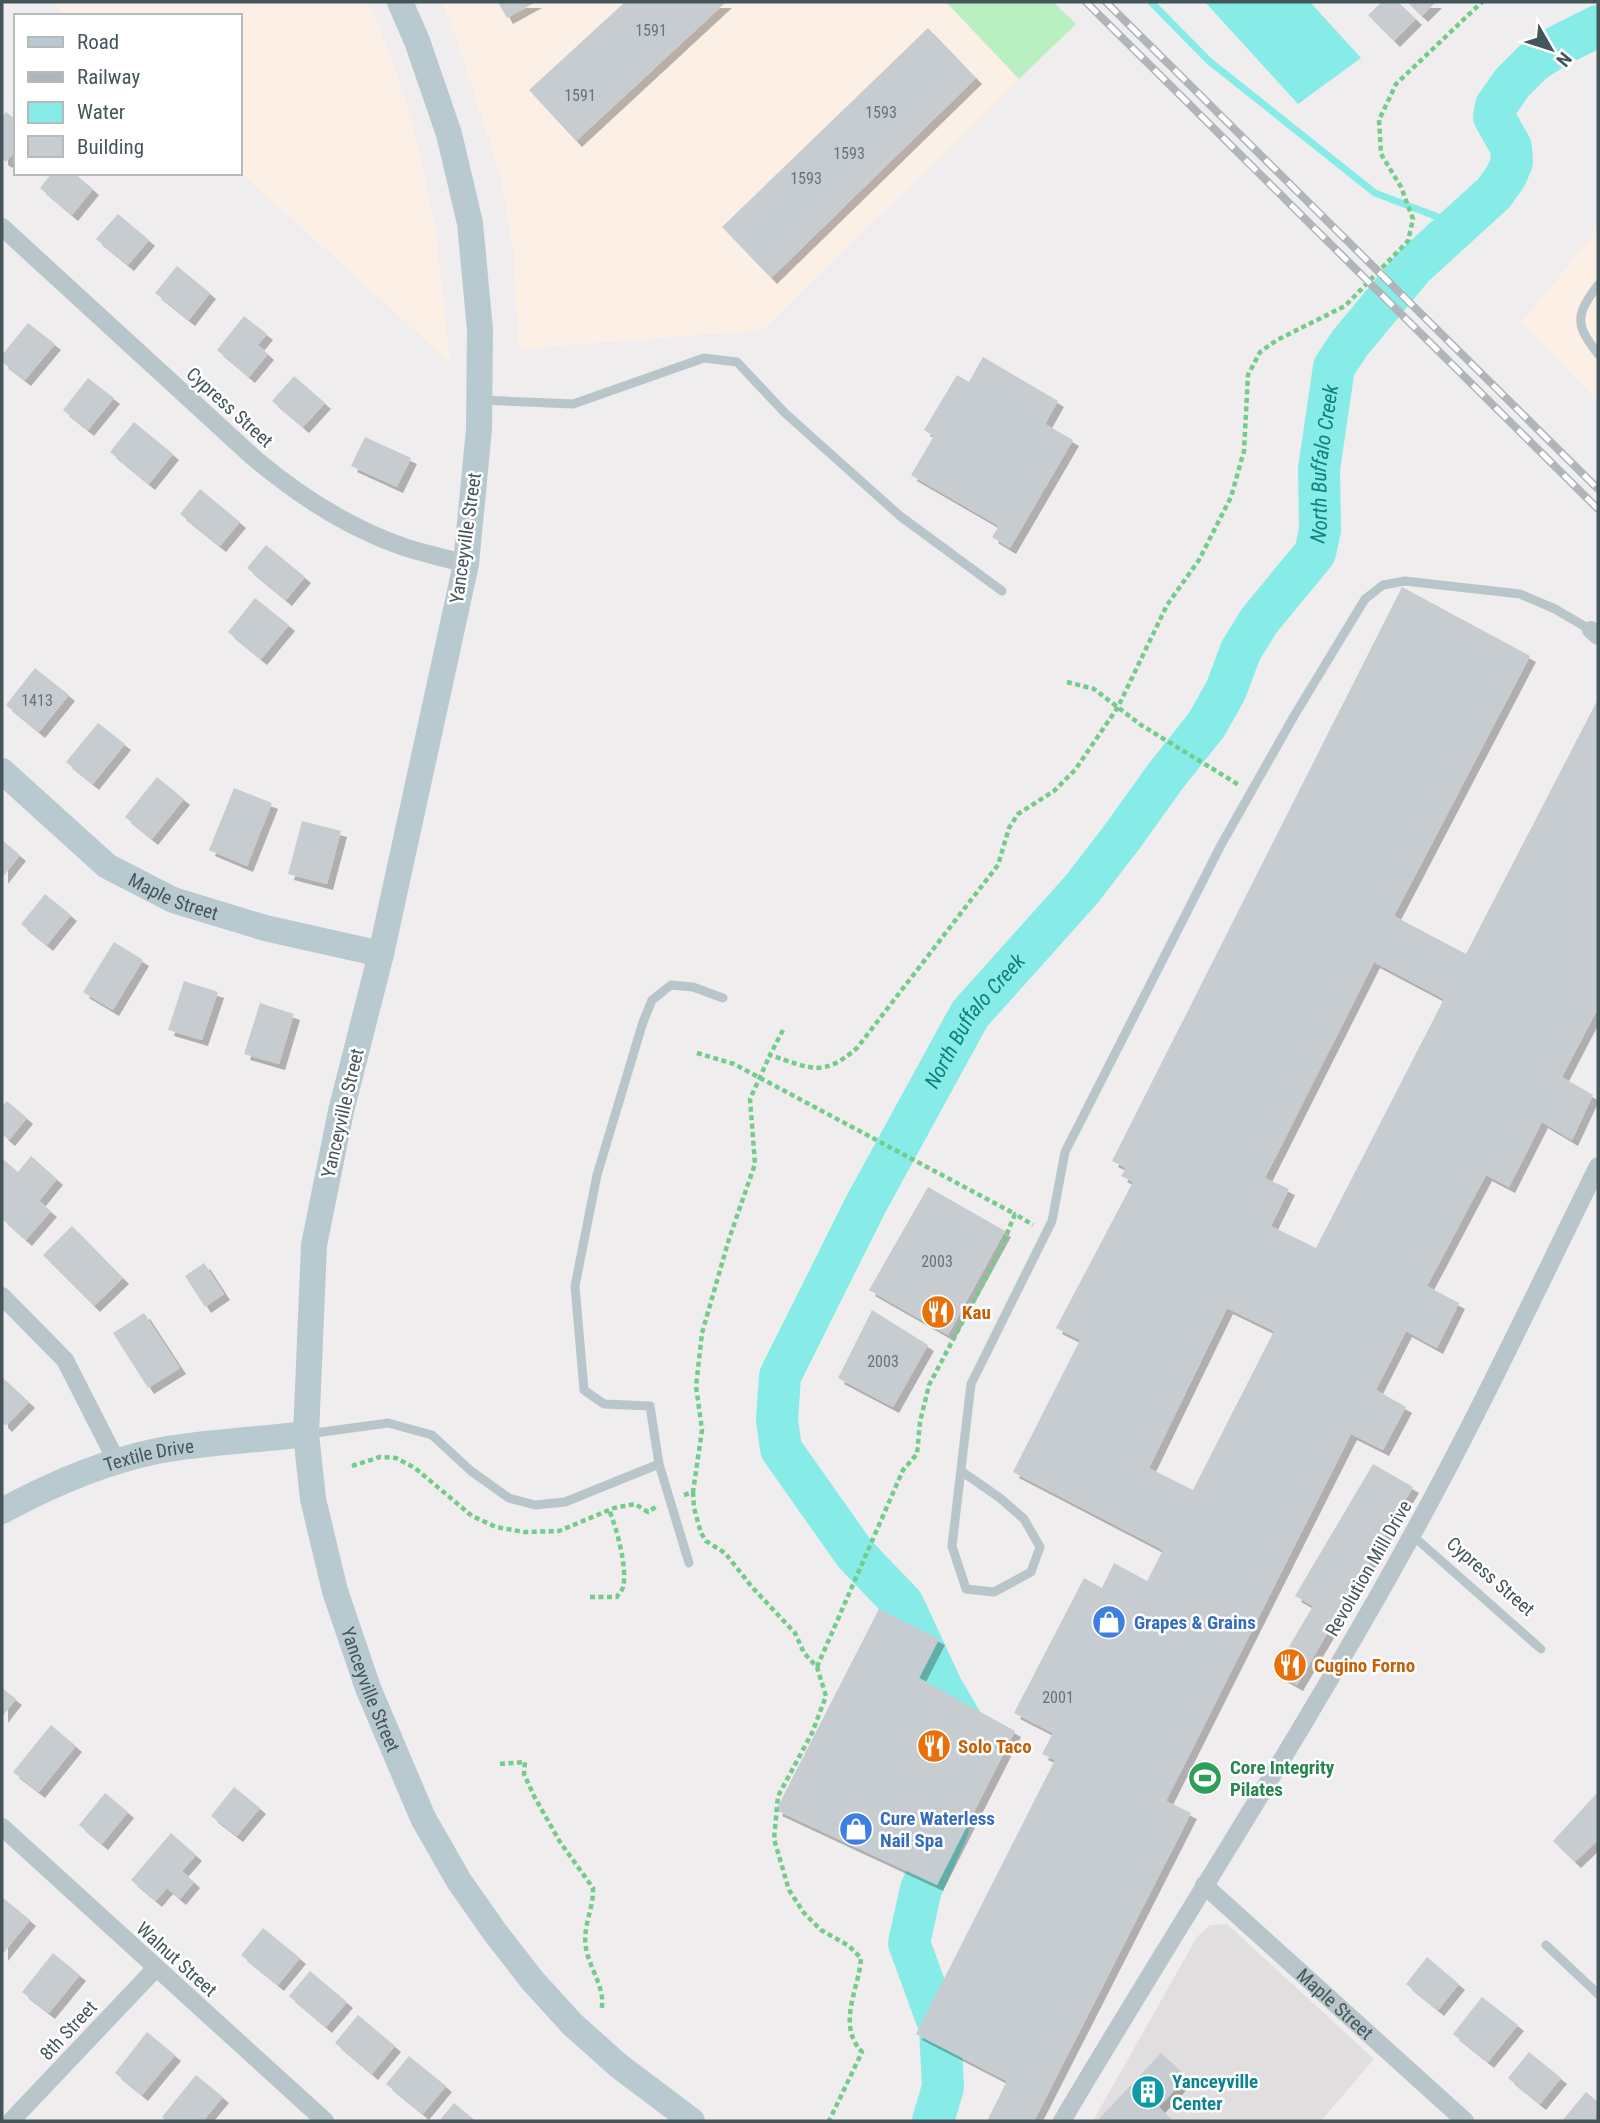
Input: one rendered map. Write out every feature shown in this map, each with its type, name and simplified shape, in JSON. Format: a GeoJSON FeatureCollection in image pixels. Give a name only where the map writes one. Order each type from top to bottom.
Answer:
{"type":"FeatureCollection","features":[{"type":"Feature","properties":{"kind":"main road","name":"Yanceyville Street"},"geometry":{"type":"LineString","coordinates":[[400,2],[417,41],[449,134],[470,223],[480,330],[479,429],[466,564],[381,954],[341,1111],[314,1245],[306,1434],[313,1499],[335,1591],[368,1688],[423,1818],[459,1881],[532,1980],[572,2024],[619,2066],[692,2121]]}},
{"type":"Feature","properties":{"kind":"main road","name":"Maple Street"},"geometry":{"type":"LineString","coordinates":[[2,771],[107,866],[173,900],[265,928],[381,954]]}},
{"type":"Feature","properties":{"kind":"main road","name":"Textile Drive"},"geometry":{"type":"LineString","coordinates":[[2,1511],[44,1488],[157,1451],[306,1434]]}},
{"type":"Feature","properties":{"kind":"street","name":"Cypress Street"},"geometry":{"type":"LineString","coordinates":[[2,227],[291,489],[334,515],[406,548],[466,564]]}},
{"type":"Feature","properties":{"kind":"street","name":"Revolution Mill Drive"},"geometry":{"type":"LineString","coordinates":[[1062,2121],[1249,1815],[1412,1535],[1598,1169]]}},
{"type":"Feature","properties":{"kind":"street"},"geometry":{"type":"LineString","coordinates":[[2,1296],[65,1360],[117,1462]]}},
{"type":"Feature","properties":{"kind":"street","name":"Walnut Street"},"geometry":{"type":"LineString","coordinates":[[2,1826],[325,2121]]}},
{"type":"Feature","properties":{"kind":"street","name":"Maple Street"},"geometry":{"type":"LineString","coordinates":[[1204,1885],[1465,2121]]}},
{"type":"Feature","properties":{"kind":"street","name":"8th Street"},"geometry":{"type":"LineString","coordinates":[[11,2121],[156,1968]]}},
{"type":"Feature","properties":{"kind":"lane"},"geometry":{"type":"LineString","coordinates":[[1598,285],[1587,300],[1580,319],[1582,332],[1598,354]]}},
{"type":"Feature","properties":{"kind":"lane"},"geometry":{"type":"LineString","coordinates":[[480,400],[573,404],[704,358],[737,362],[785,412],[900,516],[1002,591]]}},
{"type":"Feature","properties":{"kind":"lane"},"geometry":{"type":"LineString","coordinates":[[961,1471],[1000,1498],[1024,1520],[1040,1547],[1031,1572],[994,1591],[967,1589],[953,1546],[961,1471],[971,1384],[1052,1221],[1065,1152],[1222,845],[1300,705],[1365,599],[1384,586],[1405,581],[1520,594],[1555,609],[1595,633]]}},
{"type":"Feature","properties":{"kind":"lane"},"geometry":{"type":"LineString","coordinates":[[689,1563],[659,1464],[650,1406],[604,1404],[584,1390],[575,1286],[597,1175],[652,1000],[671,985],[694,988],[723,998]]}},
{"type":"Feature","properties":{"kind":"lane"},"geometry":{"type":"LineString","coordinates":[[306,1434],[388,1423],[432,1435],[471,1472],[509,1498],[535,1505],[565,1503],[659,1464]]}},
{"type":"Feature","properties":{"kind":"lane","name":"Cypress Street"},"geometry":{"type":"LineString","coordinates":[[1412,1535],[1541,1649]]}},
{"type":"Feature","properties":{"kind":"lane"},"geometry":{"type":"LineString","coordinates":[[1546,1945],[1598,1994]]}},
{"type":"Feature","properties":{"kind":"path"},"geometry":{"type":"LineString","coordinates":[[770,1055],[810,1068],[823,1068],[841,1062],[857,1048],[998,865],[1009,828],[1018,814],[1054,791],[1075,769],[1118,707],[1167,605],[1199,559],[1231,497],[1244,451],[1248,374],[1260,352],[1277,340],[1345,306],[1409,241],[1413,219],[1401,187],[1381,154],[1379,120],[1396,84],[1482,2]]}},
{"type":"Feature","properties":{"kind":"path"},"geometry":{"type":"LineString","coordinates":[[1067,682],[1094,689],[1141,725],[1220,774]]}},
{"type":"Feature","properties":{"kind":"path"},"geometry":{"type":"LineString","coordinates":[[783,1030],[750,1099],[755,1164],[729,1239],[702,1333],[696,1386],[702,1430],[693,1492],[694,1508],[706,1541],[725,1553],[795,1633],[804,1653],[817,1667],[826,1696],[812,1733],[778,1796],[774,1839],[789,1890],[804,1913],[821,1930],[849,1945],[861,1958],[860,1976],[850,2003],[849,2022],[855,2044],[862,2052],[829,2121]]}},
{"type":"Feature","properties":{"kind":"path"},"geometry":{"type":"LineString","coordinates":[[697,1053],[734,1064],[1046,1232]]}},
{"type":"Feature","properties":{"kind":"path"},"geometry":{"type":"LineString","coordinates":[[817,1667],[903,1470],[916,1454],[929,1385],[999,1253],[1015,1214]]}},
{"type":"Feature","properties":{"kind":"path"},"geometry":{"type":"LineString","coordinates":[[670,1499],[693,1492]]}},
{"type":"Feature","properties":{"kind":"path"},"geometry":{"type":"LineString","coordinates":[[590,1597],[617,1597],[623,1587],[617,1527],[609,1510]]}},
{"type":"Feature","properties":{"kind":"path"},"geometry":{"type":"LineString","coordinates":[[500,1764],[525,1762],[524,1774],[534,1796],[560,1842],[593,1888],[585,1924],[586,1948],[602,1998],[601,2011]]}},
{"type":"Feature","properties":{"kind":"shaded area"},"geometry":{"type":"Polygon","coordinates":[[[51,2],[367,2],[381,31],[410,111],[435,224],[450,362],[242,174],[242,14],[65,14],[51,2]]]}},
{"type":"Feature","properties":{"kind":"shaded area"},"geometry":{"type":"Polygon","coordinates":[[[441,2],[946,2],[1019,79],[763,330],[519,349],[513,248],[500,174],[454,31],[441,2]]]}},
{"type":"Feature","properties":{"kind":"shaded area"},"geometry":{"type":"Polygon","coordinates":[[[1598,229],[1598,402],[1522,322],[1598,229]]]}},
{"type":"Feature","properties":{"kind":"shaded area"},"geometry":{"type":"Polygon","coordinates":[[[1227,1924],[1374,2059],[1321,2121],[1093,2121],[1197,1937],[1210,1925],[1227,1924]]]}},
{"type":"Feature","properties":{"kind":"green space"},"geometry":{"type":"Polygon","coordinates":[[[946,2],[1053,2],[1076,24],[1019,79],[946,2]]]}},
{"type":"Feature","properties":{"kind":"water"},"geometry":{"type":"Polygon","coordinates":[[[1205,2],[1310,2],[1361,58],[1298,104],[1205,2]]]}},
{"type":"Feature","properties":{"kind":"building"},"geometry":{"type":"Polygon","coordinates":[[[498,2],[536,2],[507,18],[498,2]]]}},
{"type":"Feature","properties":{"kind":"building"},"geometry":{"type":"Polygon","coordinates":[[[625,2],[726,2],[576,141],[529,90],[625,2]]]}},
{"type":"Feature","properties":{"kind":"building"},"geometry":{"type":"Polygon","coordinates":[[[1382,2],[1398,2],[1416,19],[1394,41],[1368,15],[1382,2]]]}},
{"type":"Feature","properties":{"kind":"building"},"geometry":{"type":"Polygon","coordinates":[[[1407,2],[1436,2],[1422,16],[1407,2]]]}},
{"type":"Feature","properties":{"kind":"building"},"geometry":{"type":"Polygon","coordinates":[[[928,28],[976,78],[771,278],[722,227],[928,28]]]}},
{"type":"Feature","properties":{"kind":"building"},"geometry":{"type":"Polygon","coordinates":[[[6,112],[14,118],[14,152],[6,162],[2,159],[2,117],[6,112]]]}},
{"type":"Feature","properties":{"kind":"building"},"geometry":{"type":"Polygon","coordinates":[[[50,175],[76,175],[93,189],[72,215],[40,188],[50,175]]]}},
{"type":"Feature","properties":{"kind":"building"},"geometry":{"type":"Polygon","coordinates":[[[118,214],[149,240],[128,265],[96,239],[118,214]]]}},
{"type":"Feature","properties":{"kind":"building"},"geometry":{"type":"Polygon","coordinates":[[[177,266],[210,293],[189,320],[155,293],[177,266]]]}},
{"type":"Feature","properties":{"kind":"building"},"geometry":{"type":"Polygon","coordinates":[[[244,316],[267,334],[258,345],[268,354],[249,377],[217,350],[244,316]]]}},
{"type":"Feature","properties":{"kind":"building"},"geometry":{"type":"Polygon","coordinates":[[[28,323],[55,344],[25,380],[2,362],[2,355],[28,323]]]}},
{"type":"Feature","properties":{"kind":"building"},"geometry":{"type":"Polygon","coordinates":[[[983,357],[1058,401],[1045,424],[1073,440],[1010,548],[992,537],[999,526],[911,475],[934,436],[924,430],[957,375],[969,382],[983,357]]]}},
{"type":"Feature","properties":{"kind":"building"},"geometry":{"type":"Polygon","coordinates":[[[294,376],[325,403],[303,427],[272,401],[294,376]]]}},
{"type":"Feature","properties":{"kind":"building"},"geometry":{"type":"Polygon","coordinates":[[[88,378],[114,398],[88,430],[63,410],[88,378]]]}},
{"type":"Feature","properties":{"kind":"building"},"geometry":{"type":"Polygon","coordinates":[[[134,422],[173,454],[149,484],[110,452],[134,422]]]}},
{"type":"Feature","properties":{"kind":"building"},"geometry":{"type":"Polygon","coordinates":[[[365,437],[411,458],[397,487],[351,466],[365,437]]]}},
{"type":"Feature","properties":{"kind":"building"},"geometry":{"type":"Polygon","coordinates":[[[200,489],[240,522],[220,546],[180,514],[200,489]]]}},
{"type":"Feature","properties":{"kind":"building"},"geometry":{"type":"Polygon","coordinates":[[[266,545],[305,577],[286,600],[247,568],[266,545]]]}},
{"type":"Feature","properties":{"kind":"building"},"geometry":{"type":"Polygon","coordinates":[[[1402,587],[1530,656],[1394,916],[1466,954],[1598,699],[1598,1008],[1562,1077],[1593,1095],[1572,1140],[1542,1122],[1509,1187],[1486,1175],[1427,1286],[1459,1303],[1437,1348],[1406,1331],[1376,1390],[1406,1407],[1383,1450],[1351,1434],[1166,1801],[1191,1813],[1034,2121],[987,2121],[1007,2081],[916,2034],[1055,1760],[1042,1754],[1053,1733],[1014,1713],[1084,1578],[1102,1588],[1114,1563],[1147,1581],[1163,1550],[1013,1472],[1080,1340],[1056,1328],[1133,1182],[1121,1176],[1126,1168],[1112,1161],[1402,587]],[[1374,962],[1265,1178],[1289,1189],[1271,1226],[1316,1248],[1444,999],[1374,962]],[[1227,1308],[1149,1468],[1193,1490],[1274,1331],[1227,1308]]]}},
{"type":"Feature","properties":{"kind":"building"},"geometry":{"type":"Polygon","coordinates":[[[255,598],[289,625],[261,659],[228,632],[255,598]]]}},
{"type":"Feature","properties":{"kind":"building"},"geometry":{"type":"Polygon","coordinates":[[[35,668],[69,695],[39,732],[6,705],[35,668]]]}},
{"type":"Feature","properties":{"kind":"building"},"geometry":{"type":"Polygon","coordinates":[[[98,723],[125,744],[93,784],[66,762],[98,723]]]}},
{"type":"Feature","properties":{"kind":"building"},"geometry":{"type":"Polygon","coordinates":[[[157,777],[184,799],[152,839],[125,817],[157,777]]]}},
{"type":"Feature","properties":{"kind":"building"},"geometry":{"type":"Polygon","coordinates":[[[234,788],[272,803],[247,866],[209,850],[234,788]]]}},
{"type":"Feature","properties":{"kind":"building"},"geometry":{"type":"Polygon","coordinates":[[[302,821],[341,831],[327,884],[288,874],[302,821]]]}},
{"type":"Feature","properties":{"kind":"building"},"geometry":{"type":"Polygon","coordinates":[[[2,840],[20,855],[2,878],[2,840]]]}},
{"type":"Feature","properties":{"kind":"building"},"geometry":{"type":"Polygon","coordinates":[[[45,894],[71,915],[47,945],[21,924],[45,894]]]}},
{"type":"Feature","properties":{"kind":"building"},"geometry":{"type":"Polygon","coordinates":[[[114,942],[143,960],[113,1010],[83,992],[114,942]]]}},
{"type":"Feature","properties":{"kind":"building"},"geometry":{"type":"Polygon","coordinates":[[[184,981],[218,992],[202,1040],[168,1030],[184,981]]]}},
{"type":"Feature","properties":{"kind":"building"},"geometry":{"type":"Polygon","coordinates":[[[260,1003],[294,1014],[279,1064],[244,1054],[260,1003]]]}},
{"type":"Feature","properties":{"kind":"building"},"geometry":{"type":"Polygon","coordinates":[[[7,1101],[27,1118],[9,1140],[2,1134],[2,1107],[7,1101]]]}},
{"type":"Feature","properties":{"kind":"building"},"geometry":{"type":"Polygon","coordinates":[[[31,1156],[57,1179],[39,1201],[51,1211],[26,1240],[2,1219],[2,1161],[3,1159],[18,1172],[31,1156]]]}},
{"type":"Feature","properties":{"kind":"building"},"geometry":{"type":"Polygon","coordinates":[[[928,1187],[1005,1231],[948,1335],[869,1290],[928,1187]]]}},
{"type":"Feature","properties":{"kind":"building"},"geometry":{"type":"Polygon","coordinates":[[[72,1226],[123,1278],[94,1306],[43,1255],[72,1226]]]}},
{"type":"Feature","properties":{"kind":"building"},"geometry":{"type":"Polygon","coordinates":[[[204,1263],[224,1294],[205,1307],[185,1276],[204,1263]]]}},
{"type":"Feature","properties":{"kind":"building"},"geometry":{"type":"Polygon","coordinates":[[[872,1310],[928,1345],[893,1407],[838,1378],[872,1310]]]}},
{"type":"Feature","properties":{"kind":"building"},"geometry":{"type":"Polygon","coordinates":[[[144,1313],[180,1368],[148,1388],[113,1333],[144,1313]]]}},
{"type":"Feature","properties":{"kind":"building"},"geometry":{"type":"Polygon","coordinates":[[[2,1377],[29,1402],[6,1426],[2,1422],[2,1377]]]}},
{"type":"Feature","properties":{"kind":"building"},"geometry":{"type":"Polygon","coordinates":[[[1373,1464],[1413,1487],[1297,1685],[1274,1672],[1313,1606],[1295,1596],[1373,1464]]]}},
{"type":"Feature","properties":{"kind":"building"},"geometry":{"type":"Polygon","coordinates":[[[879,1609],[939,1639],[919,1678],[1015,1731],[937,1885],[776,1810],[879,1609]]]}},
{"type":"Feature","properties":{"kind":"building"},"geometry":{"type":"Polygon","coordinates":[[[2,1688],[16,1699],[2,1717],[2,1688]]]}},
{"type":"Feature","properties":{"kind":"building"},"geometry":{"type":"Polygon","coordinates":[[[51,1725],[76,1746],[39,1792],[13,1772],[51,1725]]]}},
{"type":"Feature","properties":{"kind":"building"},"geometry":{"type":"Polygon","coordinates":[[[234,1787],[260,1808],[237,1836],[211,1816],[234,1787]]]}},
{"type":"Feature","properties":{"kind":"building"},"geometry":{"type":"Polygon","coordinates":[[[1598,1792],[1598,1840],[1575,1862],[1553,1841],[1598,1792]]]}},
{"type":"Feature","properties":{"kind":"building"},"geometry":{"type":"Polygon","coordinates":[[[105,1793],[128,1812],[102,1844],[79,1825],[105,1793]]]}},
{"type":"Feature","properties":{"kind":"building"},"geometry":{"type":"Polygon","coordinates":[[[171,1833],[196,1855],[182,1871],[194,1882],[180,1899],[167,1888],[156,1901],[131,1880],[171,1833]]]}},
{"type":"Feature","properties":{"kind":"building"},"geometry":{"type":"Polygon","coordinates":[[[2,1897],[30,1920],[2,1955],[2,1897]]]}},
{"type":"Feature","properties":{"kind":"building"},"geometry":{"type":"Polygon","coordinates":[[[263,1928],[300,1958],[278,1985],[241,1955],[263,1928]]]}},
{"type":"Feature","properties":{"kind":"building"},"geometry":{"type":"Polygon","coordinates":[[[53,1953],[80,1975],[49,2013],[22,1992],[53,1953]]]}},
{"type":"Feature","properties":{"kind":"building"},"geometry":{"type":"Polygon","coordinates":[[[1427,1957],[1459,1984],[1438,2010],[1406,1984],[1427,1957]]]}},
{"type":"Feature","properties":{"kind":"building"},"geometry":{"type":"Polygon","coordinates":[[[310,1971],[347,2002],[326,2027],[289,1996],[310,1971]]]}},
{"type":"Feature","properties":{"kind":"building"},"geometry":{"type":"Polygon","coordinates":[[[1482,1997],[1518,2025],[1488,2062],[1453,2034],[1482,1997]]]}},
{"type":"Feature","properties":{"kind":"building"},"geometry":{"type":"Polygon","coordinates":[[[358,2015],[395,2046],[372,2074],[335,2043],[358,2015]]]}},
{"type":"Feature","properties":{"kind":"building"},"geometry":{"type":"Polygon","coordinates":[[[147,2032],[175,2055],[142,2095],[115,2073],[147,2032]]]}},
{"type":"Feature","properties":{"kind":"building"},"geometry":{"type":"Polygon","coordinates":[[[1529,2052],[1561,2078],[1540,2104],[1508,2078],[1529,2052]]]}},
{"type":"Feature","properties":{"kind":"building","name":"Yanceyville Center"},"geometry":{"type":"Polygon","coordinates":[[[1161,2053],[1187,2077],[1159,2107],[1173,2121],[1097,2121],[1161,2053]]]}},
{"type":"Feature","properties":{"kind":"building"},"geometry":{"type":"Polygon","coordinates":[[[409,2056],[446,2086],[423,2114],[386,2084],[409,2056]]]}},
{"type":"Feature","properties":{"kind":"building"},"geometry":{"type":"Polygon","coordinates":[[[196,2075],[223,2097],[203,2121],[166,2121],[162,2117],[196,2075]]]}},
{"type":"Feature","properties":{"kind":"building"},"geometry":{"type":"Polygon","coordinates":[[[1586,2092],[1598,2102],[1598,2121],[1562,2121],[1586,2092]]]}},
{"type":"Feature","properties":{"kind":"building"},"geometry":{"type":"Polygon","coordinates":[[[454,2103],[476,2121],[439,2121],[454,2103]]]}},
{"type":"Feature","properties":{"kind":"waterway"},"geometry":{"type":"LineString","coordinates":[[1151,2],[1209,61],[1375,193],[1459,225]]}},
{"type":"Feature","properties":{"kind":"waterway","name":"North Buffalo Creek"},"geometry":{"type":"LineString","coordinates":[[973,1741],[942,1688],[903,1604],[855,1554],[781,1449],[777,1420],[780,1376],[866,1204],[970,1014],[1082,889],[1207,724],[1226,690],[1241,650],[1259,621],[1315,553],[1320,530],[1319,469],[1334,367],[1350,343],[1413,267],[1494,193],[1506,176],[1512,162],[1511,147],[1494,117],[1496,106],[1512,83],[1533,62],[1598,26]]}},
{"type":"Feature","properties":{"kind":"waterway","name":"North Buffalo Creek"},"geometry":{"type":"LineString","coordinates":[[933,2121],[943,2087],[940,2028],[909,1943],[921,1889],[948,1828]]}},
{"type":"Feature","properties":{"kind":"railway"},"geometry":{"type":"LineString","coordinates":[[1086,2],[1598,509]]}},
{"type":"Feature","properties":{"kind":"railway"},"geometry":{"type":"LineString","coordinates":[[1106,2],[1598,489]]}},
{"type":"Feature","properties":{"kind":"place","name":"Kau"},"geometry":{"type":"Point","coordinates":[938,1312]}},
{"type":"Feature","properties":{"kind":"place","name":"Grapes & Grains"},"geometry":{"type":"Point","coordinates":[1109,1622]}},
{"type":"Feature","properties":{"kind":"place","name":"Cugino Forno"},"geometry":{"type":"Point","coordinates":[1290,1665]}},
{"type":"Feature","properties":{"kind":"place","name":"Solo Taco"},"geometry":{"type":"Point","coordinates":[934,1746]}},
{"type":"Feature","properties":{"kind":"place","name":"Core Integrity Pilates"},"geometry":{"type":"Point","coordinates":[1205,1778]}},
{"type":"Feature","properties":{"kind":"place","name":"Cure Waterless Nail Spa"},"geometry":{"type":"Point","coordinates":[856,1829]}},
{"type":"Feature","properties":{"kind":"place","name":"Yanceyville Center"},"geometry":{"type":"Point","coordinates":[1148,2092]}}]}
